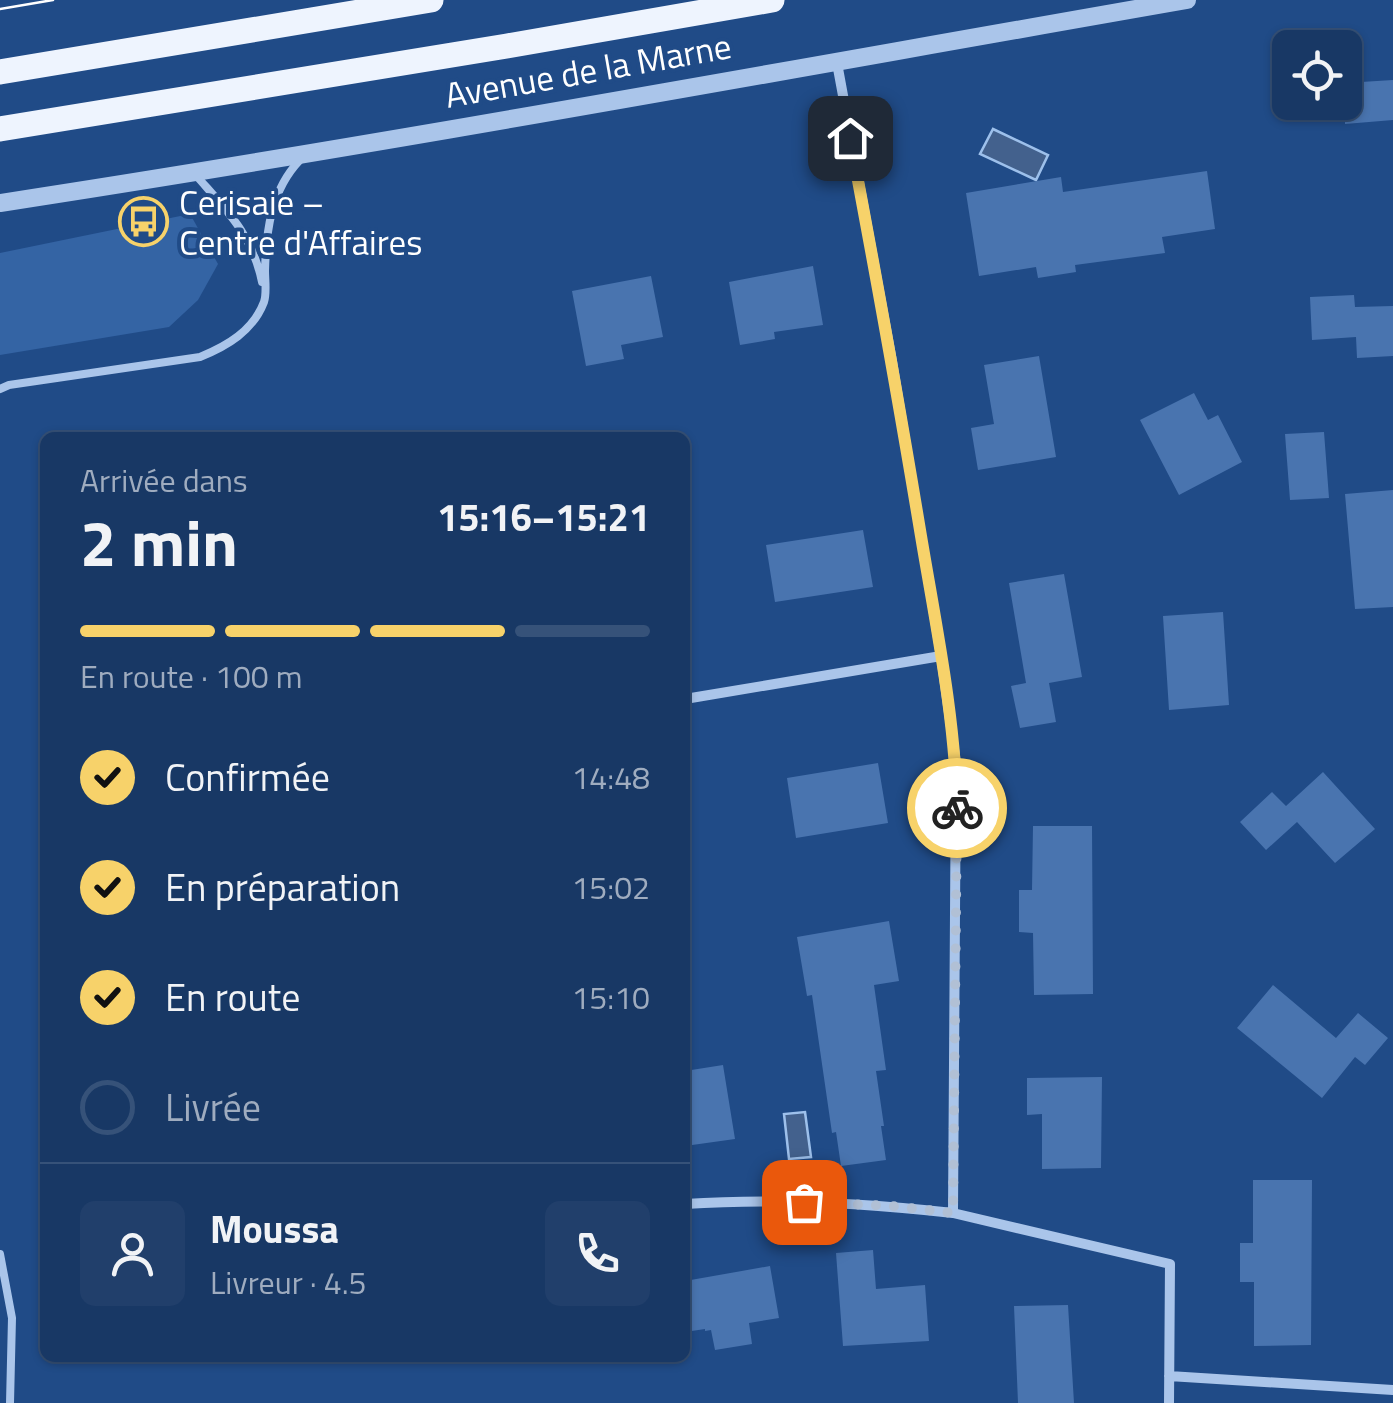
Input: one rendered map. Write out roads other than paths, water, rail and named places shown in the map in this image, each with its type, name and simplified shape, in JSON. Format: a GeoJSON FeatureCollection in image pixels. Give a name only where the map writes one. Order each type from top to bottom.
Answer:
{"type":"FeatureCollection","features":[{"type":"Feature","properties":{"kind":"main road"},"geometry":{"type":"LineString","coordinates":[[0,72],[431,0]]}},
{"type":"Feature","properties":{"kind":"main road","name":"Avenue de la Marne"},"geometry":{"type":"LineString","coordinates":[[0,129],[772,0]]}},
{"type":"Feature","properties":{"kind":"street","name":"Avenue de la Marne"},"geometry":{"type":"LineString","coordinates":[[0,203],[306,154],[1187,0]]}},
{"type":"Feature","properties":{"kind":"street"},"geometry":{"type":"LineString","coordinates":[[837,63],[892,361],[942,656],[956,764],[953,1213]]}},
{"type":"Feature","properties":{"kind":"street"},"geometry":{"type":"LineString","coordinates":[[690,698],[942,656]]}},
{"type":"Feature","properties":{"kind":"street"},"geometry":{"type":"LineString","coordinates":[[690,1204],[765,1201],[891,1206],[953,1213],[1170,1264],[1169,1403]]}},
{"type":"Feature","properties":{"kind":"street"},"geometry":{"type":"LineString","coordinates":[[1169,1376],[1393,1390]]}},
{"type":"Feature","properties":{"kind":"lane"},"geometry":{"type":"LineString","coordinates":[[0,390],[9,385],[200,356],[223,348],[240,336],[265,299],[268,226],[277,192],[306,154]]}},
{"type":"Feature","properties":{"kind":"lane"},"geometry":{"type":"LineString","coordinates":[[194,172],[242,227],[259,269],[265,299]]}},
{"type":"Feature","properties":{"kind":"lane"},"geometry":{"type":"LineString","coordinates":[[0,1254],[12,1318],[10,1403]]}},
{"type":"Feature","properties":{"kind":"tram line"},"geometry":{"type":"LineString","coordinates":[[0,9],[53,0]]}},
{"type":"Feature","properties":{"kind":"place","name":"Cerisaie – Centre d'Affaires"},"geometry":{"type":"Point","coordinates":[144,222]}}]}
